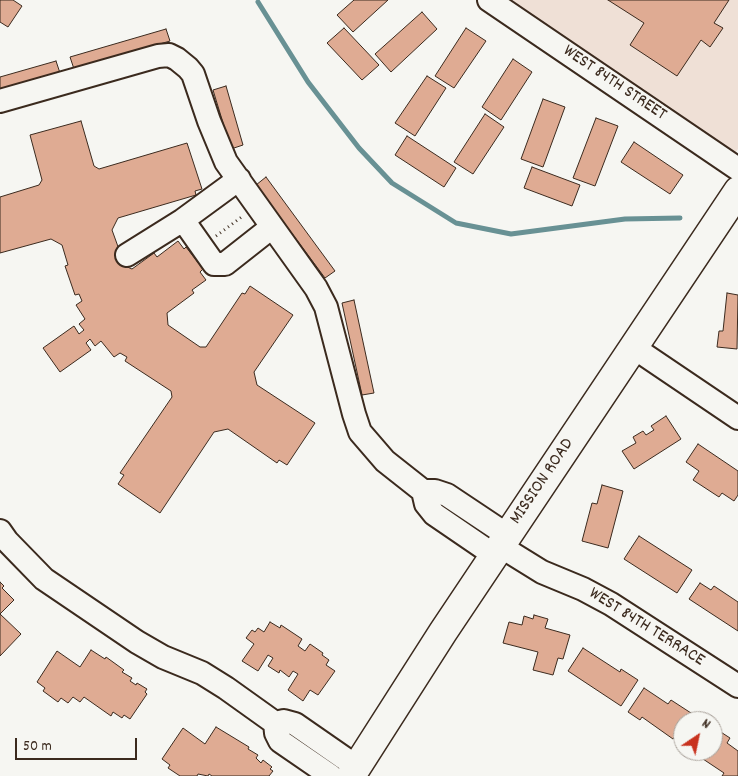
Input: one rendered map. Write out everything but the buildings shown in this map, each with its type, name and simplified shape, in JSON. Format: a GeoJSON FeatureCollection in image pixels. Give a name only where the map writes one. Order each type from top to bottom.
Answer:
{"type":"FeatureCollection","features":[{"type":"Feature","properties":{"kind":"main road","name":"MISSION ROAD"},"geometry":{"type":"LineString","coordinates":[[354,771],[501,545],[738,191]]}},
{"type":"Feature","properties":{"kind":"street","name":"WEST 84TH STREET"},"geometry":{"type":"LineString","coordinates":[[489,0],[738,169]]}},
{"type":"Feature","properties":{"kind":"street"},"geometry":{"type":"LineString","coordinates":[[0,101],[158,56],[170,55],[177,59],[193,74],[208,121],[226,162],[272,227],[225,264],[214,264],[183,220]]}},
{"type":"Feature","properties":{"kind":"street"},"geometry":{"type":"LineString","coordinates":[[126,254],[183,220],[238,179]]}},
{"type":"Feature","properties":{"kind":"street","name":"WEST 84TH TERRACE"},"geometry":{"type":"LineString","coordinates":[[272,227],[316,288],[326,307],[360,432],[385,461],[423,491],[435,491],[446,495],[501,545],[542,572],[583,589],[611,604],[738,686]]}},
{"type":"Feature","properties":{"kind":"street"},"geometry":{"type":"LineString","coordinates":[[633,347],[738,418]]}},
{"type":"Feature","properties":{"kind":"street"},"geometry":{"type":"LineString","coordinates":[[0,531],[6,541],[44,579],[137,642],[163,657],[202,673],[275,723],[284,721],[295,724],[354,771]]}},
{"type":"Feature","properties":{"kind":"street"},"geometry":{"type":"LineString","coordinates":[[275,723],[276,733],[280,741],[331,776]]}},
{"type":"Feature","properties":{"kind":"path"},"geometry":{"type":"LineString","coordinates":[[212,239],[246,214]]}},
{"type":"Feature","properties":{"kind":"shaded area"},"geometry":{"type":"Polygon","coordinates":[[[477,0],[738,0],[738,149],[725,167],[477,0]]]}},
{"type":"Feature","properties":{"kind":"waterway"},"geometry":{"type":"LineString","coordinates":[[258,2],[308,82],[359,148],[392,183],[456,223],[511,234],[625,219],[680,218]]}}]}
